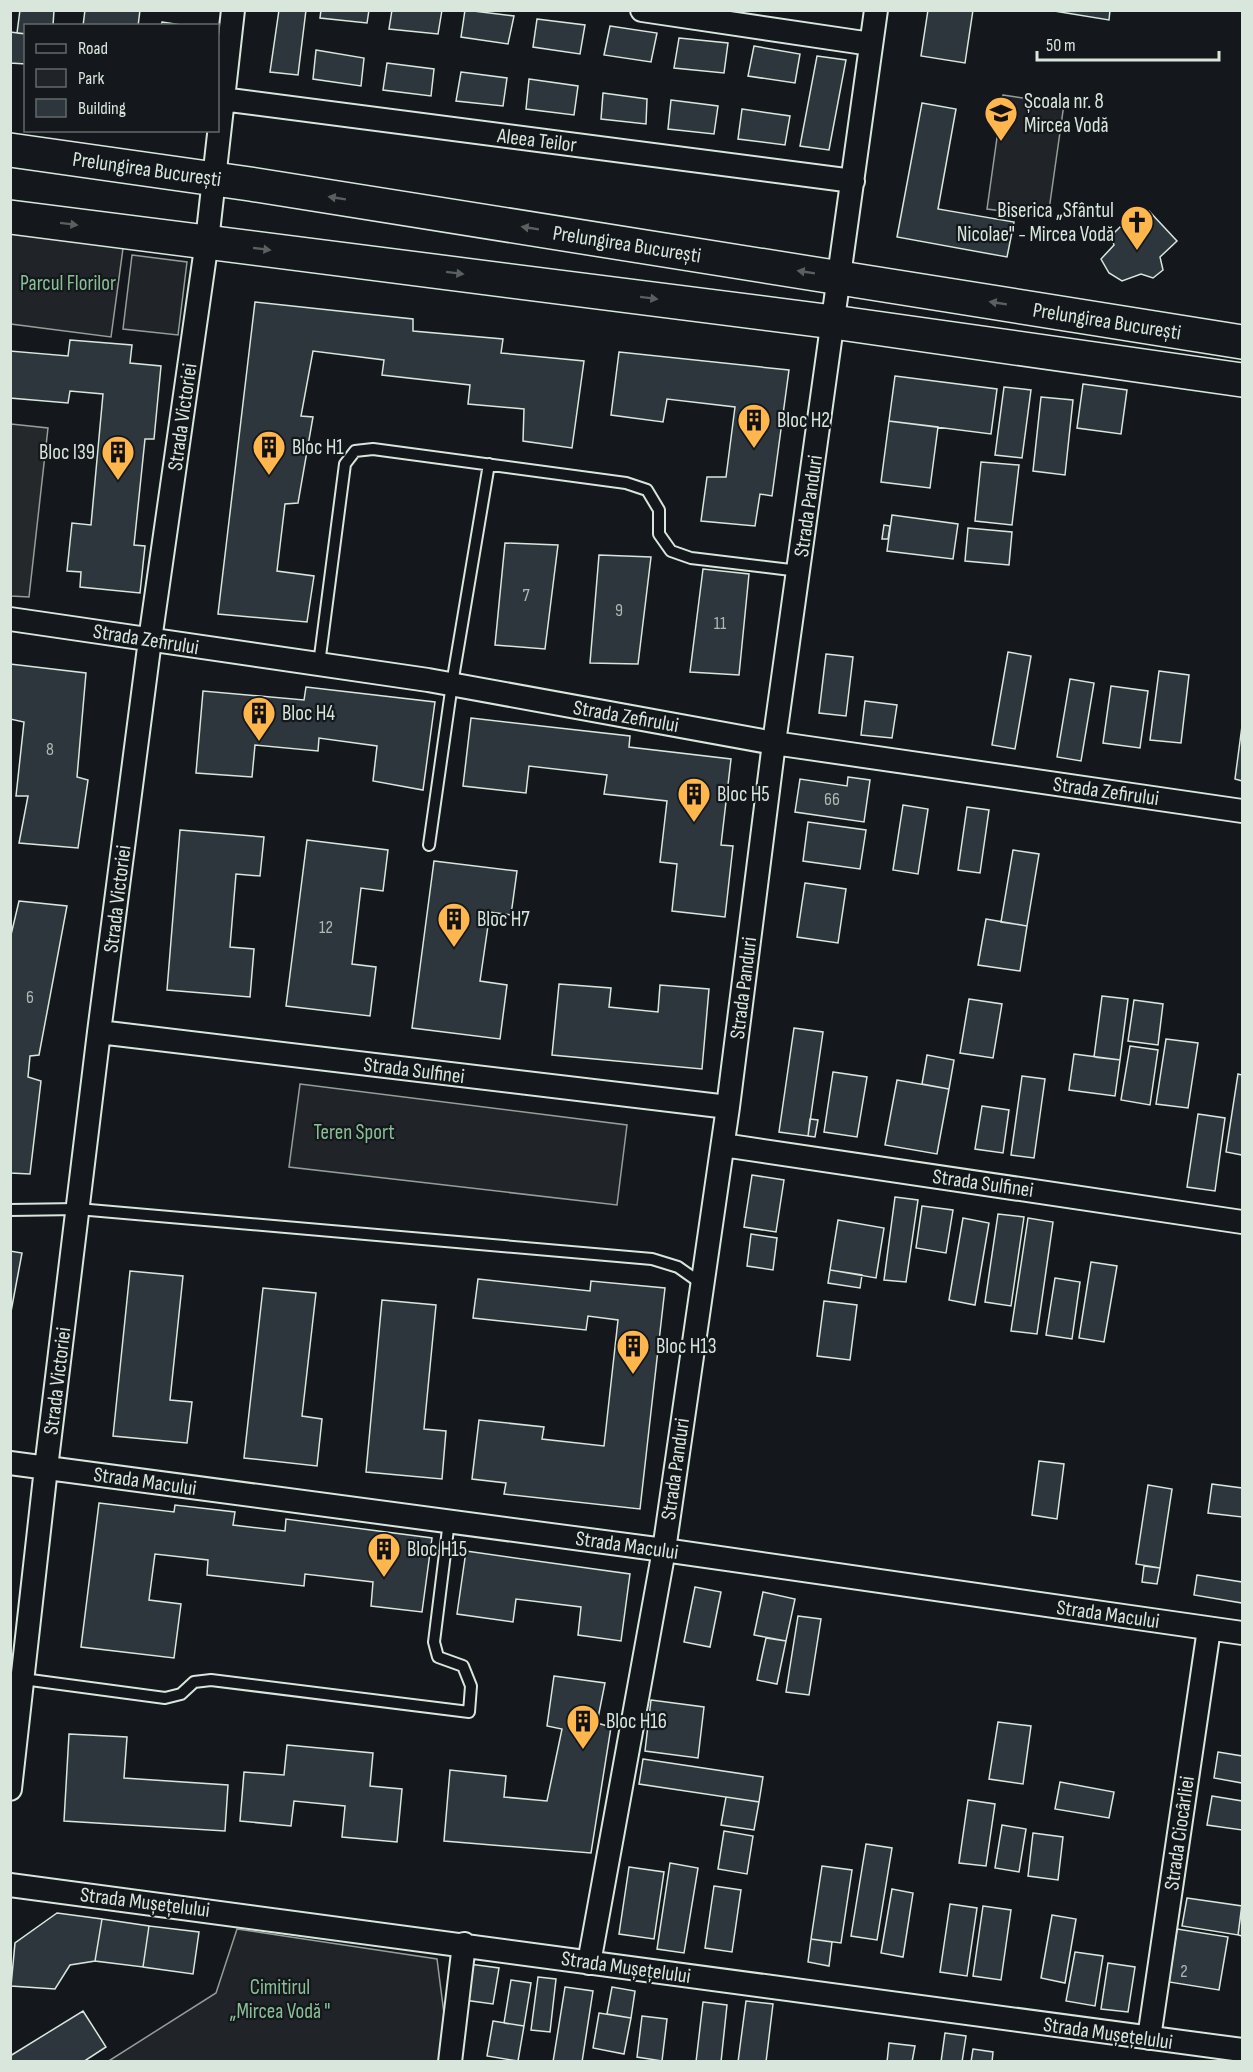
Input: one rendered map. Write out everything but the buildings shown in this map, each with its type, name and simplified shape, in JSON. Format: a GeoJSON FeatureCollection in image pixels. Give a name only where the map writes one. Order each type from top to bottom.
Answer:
{"type":"FeatureCollection","features":[{"type":"Feature","properties":{"kind":"main road","name":"Prelungirea București"},"geometry":{"type":"LineString","coordinates":[[10,150],[213,178],[1242,342]]}},
{"type":"Feature","properties":{"kind":"main road","name":"Prelungirea București"},"geometry":{"type":"LineString","coordinates":[[10,217],[833,322],[1242,380]]}},
{"type":"Feature","properties":{"kind":"street","name":"Strada Victoriei"},"geometry":{"type":"LineString","coordinates":[[219,125],[233,10]]}},
{"type":"Feature","properties":{"kind":"street"},"geometry":{"type":"LineString","coordinates":[[642,10],[871,44]]}},
{"type":"Feature","properties":{"kind":"street","name":"Strada Panduri"},"geometry":{"type":"LineString","coordinates":[[589,1963],[664,1550],[723,1145],[774,743],[876,10]]}},
{"type":"Feature","properties":{"kind":"street","name":"Aleea Teilor"},"geometry":{"type":"LineString","coordinates":[[222,99],[852,181]]}},
{"type":"Feature","properties":{"kind":"street","name":"Strada Victoriei"},"geometry":{"type":"LineString","coordinates":[[10,1788],[99,1032],[150,640],[207,241],[218,132]]}},
{"type":"Feature","properties":{"kind":"street","name":"Strada Zefirului"},"geometry":{"type":"LineString","coordinates":[[10,619],[452,684],[774,743],[1242,811]]}},
{"type":"Feature","properties":{"kind":"street","name":"Strada Sulfinei"},"geometry":{"type":"LineString","coordinates":[[99,1032],[728,1107]]}},
{"type":"Feature","properties":{"kind":"street","name":"Strada Sulfinei"},"geometry":{"type":"LineString","coordinates":[[723,1145],[1242,1222]]}},
{"type":"Feature","properties":{"kind":"street","name":"Strada Macului"},"geometry":{"type":"LineString","coordinates":[[10,1463],[664,1550],[1242,1633]]}},
{"type":"Feature","properties":{"kind":"street","name":"Strada Ciocârliei"},"geometry":{"type":"LineString","coordinates":[[1149,2038],[1209,1629]]}},
{"type":"Feature","properties":{"kind":"street","name":"Strada Mușețelului"},"geometry":{"type":"LineString","coordinates":[[10,1885],[1242,2050]]}},
{"type":"Feature","properties":{"kind":"street"},"geometry":{"type":"LineString","coordinates":[[450,2061],[464,1944]]}},
{"type":"Feature","properties":{"kind":"lane"},"geometry":{"type":"LineString","coordinates":[[319,664],[345,464],[355,451],[373,449],[626,483],[647,490],[658,510],[660,534],[671,551],[691,558],[799,571]]}},
{"type":"Feature","properties":{"kind":"lane"},"geometry":{"type":"LineString","coordinates":[[429,845],[452,684],[489,464]]}},
{"type":"Feature","properties":{"kind":"lane"},"geometry":{"type":"LineString","coordinates":[[10,1210],[78,1209],[652,1259],[678,1268],[702,1284]]}},
{"type":"Feature","properties":{"kind":"lane"},"geometry":{"type":"LineString","coordinates":[[23,1679],[165,1698],[181,1694],[194,1682],[211,1680],[469,1712],[471,1686],[463,1666],[438,1657],[434,1641],[449,1521]]}},
{"type":"Feature","properties":{"kind":"green space"},"geometry":{"type":"Polygon","coordinates":[[[1003,95],[1064,104],[1048,217],[987,209],[1003,95]]]}},
{"type":"Feature","properties":{"kind":"green space","name":"Parcul Florilor"},"geometry":{"type":"Polygon","coordinates":[[[11,226],[124,241],[111,337],[11,324],[11,226]]]}},
{"type":"Feature","properties":{"kind":"green space","name":"Parcul Florilor"},"geometry":{"type":"Polygon","coordinates":[[[132,255],[187,262],[178,335],[123,329],[132,255]]]}},
{"type":"Feature","properties":{"kind":"green space","name":"Teren Sport"},"geometry":{"type":"Polygon","coordinates":[[[300,1084],[627,1125],[617,1205],[289,1167],[300,1084]]]}},
{"type":"Feature","properties":{"kind":"green space","name":"Cimitirul „Mircea Vodă \""},"geometry":{"type":"Polygon","coordinates":[[[237,1929],[437,1959],[450,2061],[107,2062],[216,1993],[237,1929]]]}},
{"type":"Feature","properties":{"kind":"shaded area"},"geometry":{"type":"Polygon","coordinates":[[[11,424],[48,428],[29,597],[11,596],[11,424]]]}},
{"type":"Feature","properties":{"kind":"place","name":"Școala nr. 8 Mircea Vodă"},"geometry":{"type":"Point","coordinates":[1001,142]}},
{"type":"Feature","properties":{"kind":"place","name":"Biserica „Sfântul Nicolae\" - Mircea Vodă"},"geometry":{"type":"Point","coordinates":[1137,251]}},
{"type":"Feature","properties":{"kind":"place","name":"Bloc H2"},"geometry":{"type":"Point","coordinates":[754,449]}},
{"type":"Feature","properties":{"kind":"place","name":"Bloc H1"},"geometry":{"type":"Point","coordinates":[269,476]}},
{"type":"Feature","properties":{"kind":"place","name":"Bloc I39"},"geometry":{"type":"Point","coordinates":[118,481]}},
{"type":"Feature","properties":{"kind":"place","name":"Bloc H4"},"geometry":{"type":"Point","coordinates":[259,742]}},
{"type":"Feature","properties":{"kind":"place","name":"Bloc H5"},"geometry":{"type":"Point","coordinates":[694,823]}},
{"type":"Feature","properties":{"kind":"place","name":"Bloc H7"},"geometry":{"type":"Point","coordinates":[454,948]}},
{"type":"Feature","properties":{"kind":"place","name":"Bloc H13"},"geometry":{"type":"Point","coordinates":[633,1375]}},
{"type":"Feature","properties":{"kind":"place","name":"Bloc H15"},"geometry":{"type":"Point","coordinates":[384,1578]}},
{"type":"Feature","properties":{"kind":"place","name":"Bloc H16"},"geometry":{"type":"Point","coordinates":[583,1750]}}]}
